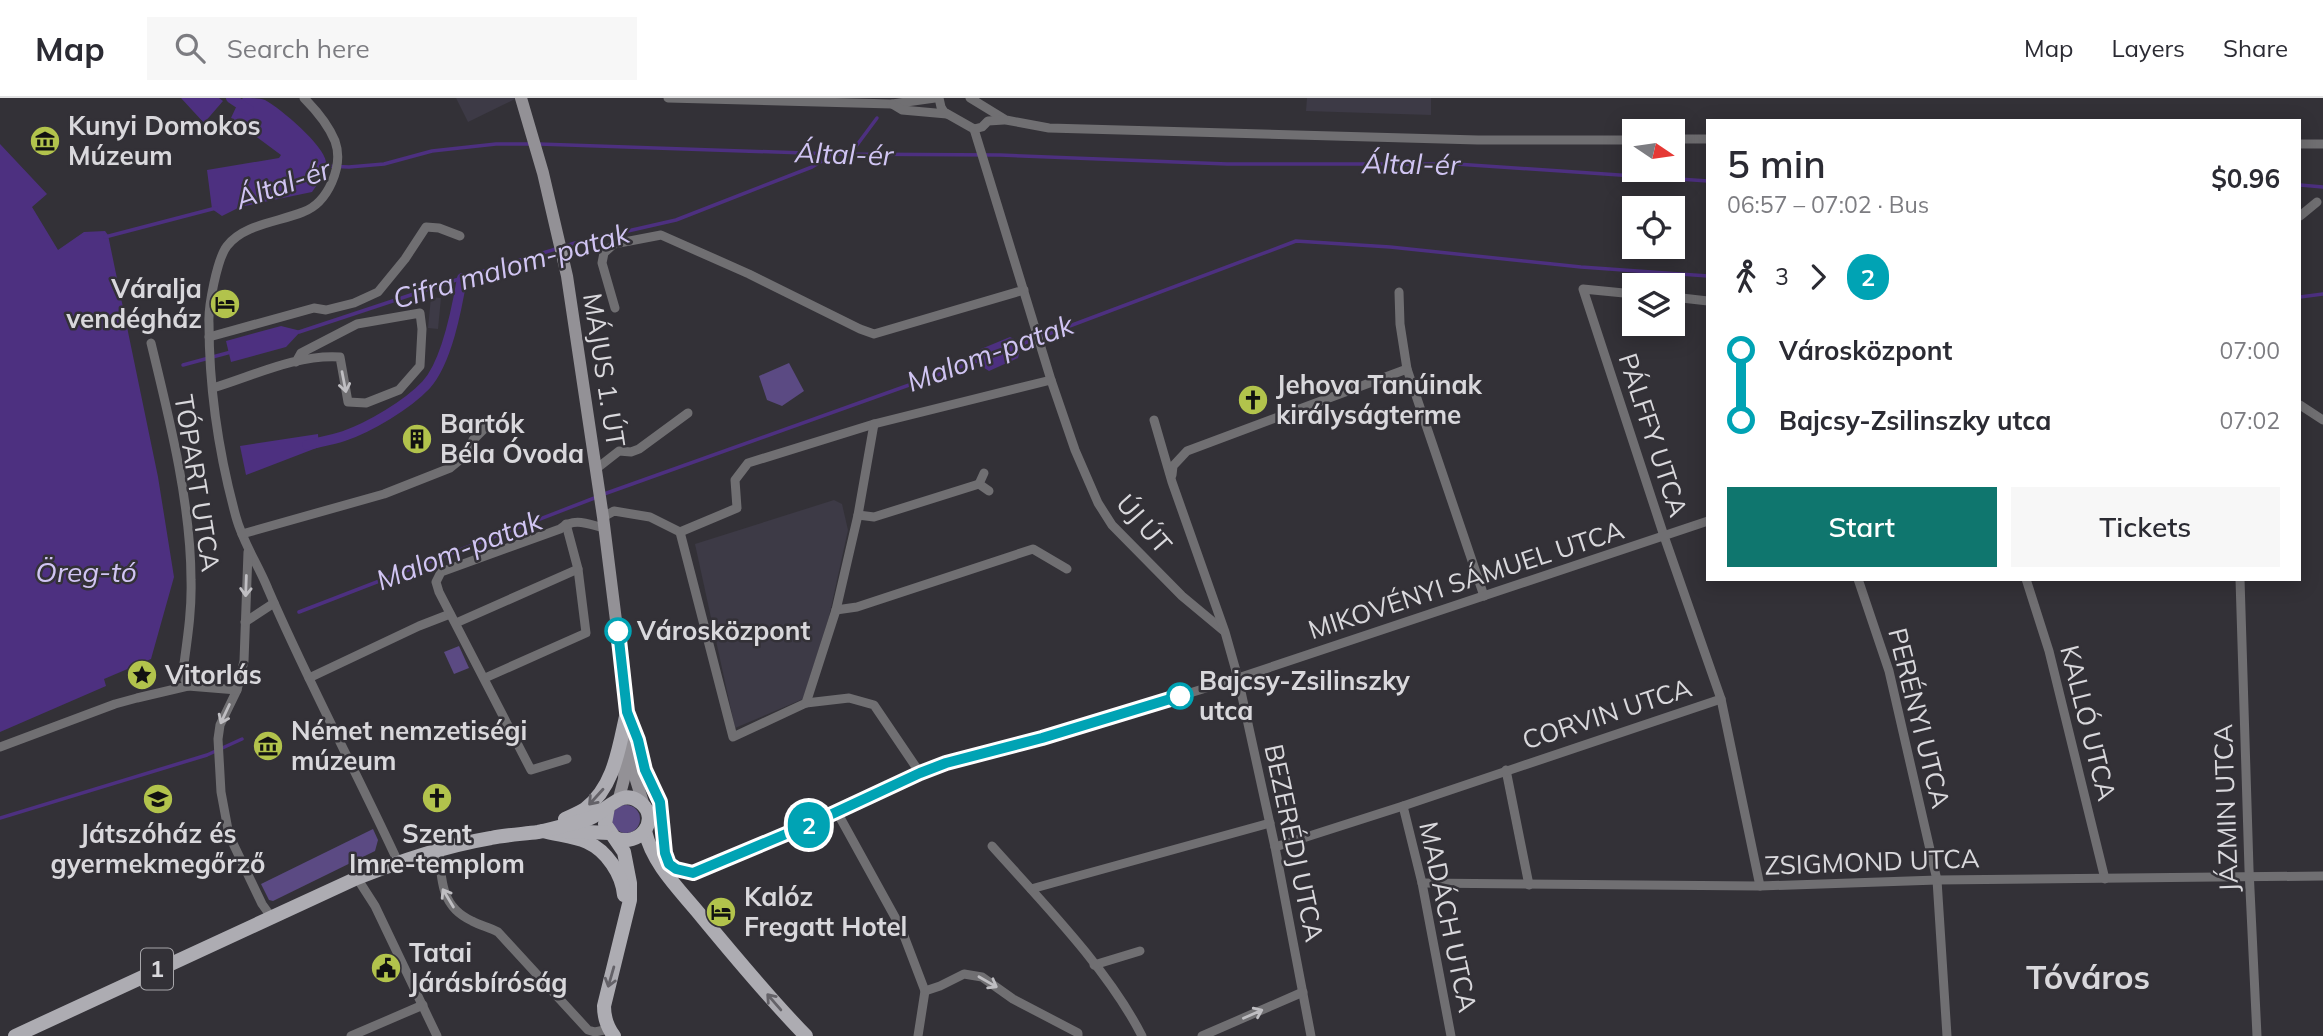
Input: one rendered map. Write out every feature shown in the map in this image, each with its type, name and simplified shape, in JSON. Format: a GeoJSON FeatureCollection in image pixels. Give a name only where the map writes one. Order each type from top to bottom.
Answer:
{"type":"FeatureCollection","features":[{"type":"Feature","properties":{"kind":"main road","name":"MÁJUS 1. ÚT"},"geometry":{"type":"LineString","coordinates":[[521,98],[563,260],[600,497],[627,712],[634,747],[636,780],[644,806]]}},
{"type":"Feature","properties":{"kind":"main road","name":"MÁJUS 1. ÚT"},"geometry":{"type":"LineString","coordinates":[[614,802],[624,779],[627,712]]}},
{"type":"Feature","properties":{"kind":"main road"},"geometry":{"type":"LineString","coordinates":[[542,831],[585,809],[602,791],[612,773],[627,712]]}},
{"type":"Feature","properties":{"kind":"main road"},"geometry":{"type":"LineString","coordinates":[[627,712],[638,740],[645,770],[660,802],[663,844],[669,864],[698,912]]}},
{"type":"Feature","properties":{"kind":"main road"},"geometry":{"type":"LineString","coordinates":[[614,802],[634,798],[644,806],[648,818],[645,831],[651,851],[672,882],[750,975],[806,1036]]}},
{"type":"Feature","properties":{"kind":"main road","name":"1"},"geometry":{"type":"LineString","coordinates":[[17,1036],[357,878],[439,849],[491,837],[542,831],[589,819],[614,802]]}},
{"type":"Feature","properties":{"kind":"main road","name":"1"},"geometry":{"type":"LineString","coordinates":[[611,1033],[604,1015],[604,1006],[629,900],[624,852],[612,835],[605,818],[614,802]]}},
{"type":"Feature","properties":{"kind":"main road","name":"1"},"geometry":{"type":"LineString","coordinates":[[542,831],[612,835],[628,841],[645,831]]}},
{"type":"Feature","properties":{"kind":"main road","name":"1"},"geometry":{"type":"LineString","coordinates":[[542,831],[588,842],[614,866],[623,887],[624,925]]}},
{"type":"Feature","properties":{"kind":"street"},"geometry":{"type":"LineString","coordinates":[[304,98],[324,120],[336,143],[335,174],[317,203],[304,212],[289,215],[240,235],[228,245],[218,267],[208,320],[219,439],[236,516],[248,551],[259,568],[398,862]]}},
{"type":"Feature","properties":{"kind":"street"},"geometry":{"type":"LineString","coordinates":[[668,98],[891,104],[937,98],[947,114],[974,129],[985,123],[986,114],[983,107]]}},
{"type":"Feature","properties":{"kind":"street"},"geometry":{"type":"LineString","coordinates":[[970,98],[1006,120],[1027,125],[1090,130],[1478,140],[1622,140]]}},
{"type":"Feature","properties":{"kind":"street"},"geometry":{"type":"LineString","coordinates":[[891,104],[902,110],[947,114]]}},
{"type":"Feature","properties":{"kind":"street"},"geometry":{"type":"LineString","coordinates":[[985,123],[1006,120]]}},
{"type":"Feature","properties":{"kind":"street","name":"ÚJ ÚT"},"geometry":{"type":"LineString","coordinates":[[974,129],[1051,380],[1075,450],[1098,503],[1112,524],[1182,596],[1225,632]]}},
{"type":"Feature","properties":{"kind":"street"},"geometry":{"type":"LineString","coordinates":[[1685,139],[1706,139]]}},
{"type":"Feature","properties":{"kind":"street"},"geometry":{"type":"LineString","coordinates":[[2301,144],[2323,144]]}},
{"type":"Feature","properties":{"kind":"street"},"geometry":{"type":"LineString","coordinates":[[2301,215],[2317,202]]}},
{"type":"Feature","properties":{"kind":"street"},"geometry":{"type":"LineString","coordinates":[[209,337],[314,308],[326,310],[368,298],[378,292],[405,259],[426,227],[439,228],[460,236]]}},
{"type":"Feature","properties":{"kind":"street"},"geometry":{"type":"LineString","coordinates":[[615,308],[602,263],[604,253],[614,244],[661,235],[874,334],[1024,290]]}},
{"type":"Feature","properties":{"kind":"street","name":"PÁLFFY UTCA"},"geometry":{"type":"LineString","coordinates":[[1622,293],[1583,289],[1721,699],[1760,886]]}},
{"type":"Feature","properties":{"kind":"street"},"geometry":{"type":"LineString","coordinates":[[1399,292],[1400,324],[1407,369],[1484,596]]}},
{"type":"Feature","properties":{"kind":"street"},"geometry":{"type":"LineString","coordinates":[[1685,299],[1706,301]]}},
{"type":"Feature","properties":{"kind":"street"},"geometry":{"type":"LineString","coordinates":[[213,388],[296,362],[329,356],[340,357],[348,402],[366,403],[399,390],[420,366],[420,313],[356,324],[301,353],[296,362]]}},
{"type":"Feature","properties":{"kind":"street","name":"TÓPART UTCA"},"geometry":{"type":"LineString","coordinates":[[151,344],[182,488],[190,547],[191,592],[183,671],[188,686]]}},
{"type":"Feature","properties":{"kind":"street"},"geometry":{"type":"LineString","coordinates":[[1172,482],[1173,466],[1187,451],[1407,369]]}},
{"type":"Feature","properties":{"kind":"street"},"geometry":{"type":"LineString","coordinates":[[680,532],[737,508],[735,480],[748,463],[874,424],[1051,380]]}},
{"type":"Feature","properties":{"kind":"street"},"geometry":{"type":"LineString","coordinates":[[2301,406],[2323,420]]}},
{"type":"Feature","properties":{"kind":"street"},"geometry":{"type":"LineString","coordinates":[[596,469],[619,451],[631,452],[639,449],[688,413]]}},
{"type":"Feature","properties":{"kind":"street","name":"BEZERÉDJ UTCA"},"geometry":{"type":"LineString","coordinates":[[1154,420],[1238,678],[1275,847],[1311,1036]]}},
{"type":"Feature","properties":{"kind":"street"},"geometry":{"type":"LineString","coordinates":[[806,703],[836,610],[858,516],[874,424]]}},
{"type":"Feature","properties":{"kind":"street"},"geometry":{"type":"LineString","coordinates":[[242,534],[384,494],[450,468],[467,454],[473,440],[485,428]]}},
{"type":"Feature","properties":{"kind":"street"},"geometry":{"type":"LineString","coordinates":[[858,516],[874,517],[979,484],[984,472]]}},
{"type":"Feature","properties":{"kind":"street"},"geometry":{"type":"LineString","coordinates":[[979,484],[989,491]]}},
{"type":"Feature","properties":{"kind":"street"},"geometry":{"type":"LineString","coordinates":[[567,758],[531,770],[436,582],[441,572],[560,529],[566,524],[576,521],[603,523],[614,511],[650,517],[680,532],[733,737],[806,703],[849,698],[874,705],[920,773]]}},
{"type":"Feature","properties":{"kind":"street","name":"MIKOVÉNYI SÁMUEL UTCA"},"geometry":{"type":"LineString","coordinates":[[1238,678],[1706,522]]}},
{"type":"Feature","properties":{"kind":"street"},"geometry":{"type":"LineString","coordinates":[[485,678],[586,633],[578,569],[566,524]]}},
{"type":"Feature","properties":{"kind":"street"},"geometry":{"type":"LineString","coordinates":[[836,610],[857,607],[1033,549],[1067,569]]}},
{"type":"Feature","properties":{"kind":"street"},"geometry":{"type":"LineString","coordinates":[[248,551],[244,661],[237,691],[220,725],[221,792],[229,835],[262,904],[272,918]]}},
{"type":"Feature","properties":{"kind":"street"},"geometry":{"type":"LineString","coordinates":[[456,623],[578,569]]}},
{"type":"Feature","properties":{"kind":"street","name":"PERÉNYI UTCA"},"geometry":{"type":"LineString","coordinates":[[1859,581],[1889,671],[1937,880],[1947,1036]]}},
{"type":"Feature","properties":{"kind":"street","name":"KALLÓ UTCA"},"geometry":{"type":"LineString","coordinates":[[2027,581],[2049,651],[2105,879]]}},
{"type":"Feature","properties":{"kind":"street","name":"JÁZMIN UTCA"},"geometry":{"type":"LineString","coordinates":[[2240,581],[2257,1036]]}},
{"type":"Feature","properties":{"kind":"street"},"geometry":{"type":"LineString","coordinates":[[245,622],[274,603]]}},
{"type":"Feature","properties":{"kind":"street"},"geometry":{"type":"LineString","coordinates":[[309,678],[450,614]]}},
{"type":"Feature","properties":{"kind":"street"},"geometry":{"type":"LineString","coordinates":[[685,890],[685,884],[693,873],[946,763],[1042,738],[1238,678]]}},
{"type":"Feature","properties":{"kind":"street"},"geometry":{"type":"LineString","coordinates":[[0,747],[115,704],[188,686],[237,691]]}},
{"type":"Feature","properties":{"kind":"street","name":"CORVIN UTCA"},"geometry":{"type":"LineString","coordinates":[[1275,847],[1721,699]]}},
{"type":"Feature","properties":{"kind":"street","name":"CORVIN UTCA"},"geometry":{"type":"LineString","coordinates":[[1506,770],[1529,885]]}},
{"type":"Feature","properties":{"kind":"street","name":"MADÁCH UTCA"},"geometry":{"type":"LineString","coordinates":[[1403,806],[1422,883],[1451,1036]]}},
{"type":"Feature","properties":{"kind":"street"},"geometry":{"type":"LineString","coordinates":[[837,812],[901,928],[925,991],[918,1036]]}},
{"type":"Feature","properties":{"kind":"street"},"geometry":{"type":"LineString","coordinates":[[1031,889],[1270,823]]}},
{"type":"Feature","properties":{"kind":"street"},"geometry":{"type":"LineString","coordinates":[[992,846],[1094,965],[1131,1015],[1142,1036]]}},
{"type":"Feature","properties":{"kind":"street"},"geometry":{"type":"LineString","coordinates":[[439,849],[442,889],[452,907],[465,918],[498,932],[588,1030],[611,1033]]}},
{"type":"Feature","properties":{"kind":"street"},"geometry":{"type":"LineString","coordinates":[[669,864],[681,871],[693,873]]}},
{"type":"Feature","properties":{"kind":"street","name":"ZSIGMOND UTCA"},"geometry":{"type":"LineString","coordinates":[[1422,883],[1760,886],[1937,880],[2323,876]]}},
{"type":"Feature","properties":{"kind":"street"},"geometry":{"type":"LineString","coordinates":[[357,878],[375,906],[437,1036]]}},
{"type":"Feature","properties":{"kind":"street"},"geometry":{"type":"LineString","coordinates":[[1094,965],[1140,951]]}},
{"type":"Feature","properties":{"kind":"street"},"geometry":{"type":"LineString","coordinates":[[925,991],[964,974],[982,977],[1013,999],[1078,1033],[1078,1036]]}},
{"type":"Feature","properties":{"kind":"street"},"geometry":{"type":"LineString","coordinates":[[1202,1036],[1303,992]]}},
{"type":"Feature","properties":{"kind":"street"},"geometry":{"type":"LineString","coordinates":[[351,1036],[423,1005]]}},
{"type":"Feature","properties":{"kind":"shaded area"},"geometry":{"type":"Polygon","coordinates":[[[456,98],[517,98],[468,122],[456,98]]]}},
{"type":"Feature","properties":{"kind":"shaded area"},"geometry":{"type":"Polygon","coordinates":[[[1307,98],[1431,98],[1431,115],[1306,111],[1307,98]]]}},
{"type":"Feature","properties":{"kind":"shaded area"},"geometry":{"type":"Polygon","coordinates":[[[431,297],[441,298],[438,329],[428,328],[431,297]]]}},
{"type":"Feature","properties":{"kind":"shaded area"},"geometry":{"type":"Polygon","coordinates":[[[789,363],[804,391],[782,406],[767,400],[759,376],[789,363]]]}},
{"type":"Feature","properties":{"kind":"shaded area"},"geometry":{"type":"Polygon","coordinates":[[[834,500],[842,504],[848,530],[829,617],[803,699],[735,728],[695,544],[834,500]]]}},
{"type":"Feature","properties":{"kind":"shaded area"},"geometry":{"type":"Polygon","coordinates":[[[459,646],[469,668],[454,674],[444,652],[459,646]]]}},
{"type":"Feature","properties":{"kind":"shaded area"},"geometry":{"type":"Polygon","coordinates":[[[626,805],[636,809],[640,819],[636,829],[626,833],[616,829],[612,819],[616,809],[626,805]]]}},
{"type":"Feature","properties":{"kind":"shaded area"},"geometry":{"type":"Polygon","coordinates":[[[373,829],[378,840],[375,851],[273,901],[269,900],[261,884],[373,829]]]}},
{"type":"Feature","properties":{"kind":"water"},"geometry":{"type":"Polygon","coordinates":[[[181,98],[219,98],[223,101],[204,123],[181,98]]]}},
{"type":"Feature","properties":{"kind":"water"},"geometry":{"type":"Polygon","coordinates":[[[243,98],[265,100],[291,119],[318,146],[326,166],[322,178],[312,192],[240,207],[222,216],[212,209],[207,170],[279,158],[281,155],[231,118],[243,98]]]}},
{"type":"Feature","properties":{"kind":"water","name":"Öreg-tó"},"geometry":{"type":"Polygon","coordinates":[[[0,144],[47,194],[32,207],[58,250],[84,232],[105,231],[108,235],[158,477],[174,577],[151,659],[104,679],[106,686],[0,732],[0,144]]]}},
{"type":"Feature","properties":{"kind":"water"},"geometry":{"type":"Polygon","coordinates":[[[281,326],[301,331],[286,347],[231,362],[226,341],[281,326]]]}},
{"type":"Feature","properties":{"kind":"water"},"geometry":{"type":"Polygon","coordinates":[[[1010,337],[1022,343],[1018,358],[989,371],[975,362],[981,349],[1010,337]]]}},
{"type":"Feature","properties":{"kind":"water"},"geometry":{"type":"Polygon","coordinates":[[[318,434],[319,447],[246,475],[240,446],[318,434]]]}},
{"type":"Feature","properties":{"kind":"waterway"},"geometry":{"type":"LineString","coordinates":[[231,98],[249,110]]}},
{"type":"Feature","properties":{"kind":"waterway"},"geometry":{"type":"LineString","coordinates":[[851,153],[877,118]]}},
{"type":"Feature","properties":{"kind":"waterway","name":"Által-ér"},"geometry":{"type":"LineString","coordinates":[[324,166],[384,164],[432,151],[496,144],[531,144]]}},
{"type":"Feature","properties":{"kind":"waterway","name":"Által-ér"},"geometry":{"type":"LineString","coordinates":[[539,144],[834,154],[1000,155],[1227,164],[1456,164],[1706,181]]}},
{"type":"Feature","properties":{"kind":"waterway","name":"Cifra malom-patak"},"geometry":{"type":"LineString","coordinates":[[299,332],[575,243],[676,220],[812,167],[832,155]]}},
{"type":"Feature","properties":{"kind":"waterway","name":"Által-ér"},"geometry":{"type":"LineString","coordinates":[[2301,185],[2323,187]]}},
{"type":"Feature","properties":{"kind":"waterway","name":"Által-ér"},"geometry":{"type":"LineString","coordinates":[[105,237],[216,208]]}},
{"type":"Feature","properties":{"kind":"waterway","name":"Malom-patak"},"geometry":{"type":"LineString","coordinates":[[1019,345],[1296,241],[1706,276]]}},
{"type":"Feature","properties":{"kind":"waterway"},"geometry":{"type":"LineString","coordinates":[[307,445],[365,427],[399,408],[426,385],[440,363],[445,349],[462,278]]}},
{"type":"Feature","properties":{"kind":"waterway","name":"Malom-patak"},"geometry":{"type":"LineString","coordinates":[[2301,297],[2323,294]]}},
{"type":"Feature","properties":{"kind":"waterway","name":"Cifra malom-patak"},"geometry":{"type":"LineString","coordinates":[[183,365],[231,352]]}},
{"type":"Feature","properties":{"kind":"waterway","name":"Malom-patak"},"geometry":{"type":"LineString","coordinates":[[604,494],[979,360]]}},
{"type":"Feature","properties":{"kind":"waterway","name":"Malom-patak"},"geometry":{"type":"LineString","coordinates":[[299,612],[597,497]]}},
{"type":"Feature","properties":{"kind":"waterway","name":"Malom-patak"},"geometry":{"type":"LineString","coordinates":[[0,818],[207,755],[242,739]]}},
{"type":"Feature","properties":{"kind":"bus line","name":"2"},"geometry":{"type":"LineString","coordinates":[[618,631],[627,712],[638,740],[645,770],[660,802],[665,853],[669,864],[688,873],[757,848],[946,763],[1042,738],[1180,696]]}},
{"type":"Feature","properties":{"kind":"place","name":"Kunyi Domokos Múzeum"},"geometry":{"type":"Point","coordinates":[45,141]}},
{"type":"Feature","properties":{"kind":"place","name":"Váralja vendégház"},"geometry":{"type":"Point","coordinates":[225,304]}},
{"type":"Feature","properties":{"kind":"place","name":"Jehova Tanúinak királyságterme"},"geometry":{"type":"Point","coordinates":[1253,400]}},
{"type":"Feature","properties":{"kind":"place","name":"Bartók Béla Óvoda"},"geometry":{"type":"Point","coordinates":[417,439]}},
{"type":"Feature","properties":{"kind":"place","name":"Városközpont"},"geometry":{"type":"Point","coordinates":[618,631]}},
{"type":"Feature","properties":{"kind":"place","name":"Vitorlás"},"geometry":{"type":"Point","coordinates":[142,675]}},
{"type":"Feature","properties":{"kind":"place","name":"Bajcsy-Zsilinszky utca"},"geometry":{"type":"Point","coordinates":[1180,696]}},
{"type":"Feature","properties":{"kind":"place","name":"Német nemzetiségi múzeum"},"geometry":{"type":"Point","coordinates":[268,746]}},
{"type":"Feature","properties":{"kind":"place","name":"Szent Imre-templom"},"geometry":{"type":"Point","coordinates":[437,798]}},
{"type":"Feature","properties":{"kind":"place","name":"Játszóház és gyermekmegőrző"},"geometry":{"type":"Point","coordinates":[158,799]}},
{"type":"Feature","properties":{"kind":"place","name":"Kalóz Fregatt Hotel"},"geometry":{"type":"Point","coordinates":[721,912]}},
{"type":"Feature","properties":{"kind":"place","name":"Tatai Járásbíróság"},"geometry":{"type":"Point","coordinates":[386,968]}},
{"type":"Feature","properties":{"kind":"district","name":"Tóváros"},"geometry":{"type":"Point","coordinates":[2088,977]}}]}
